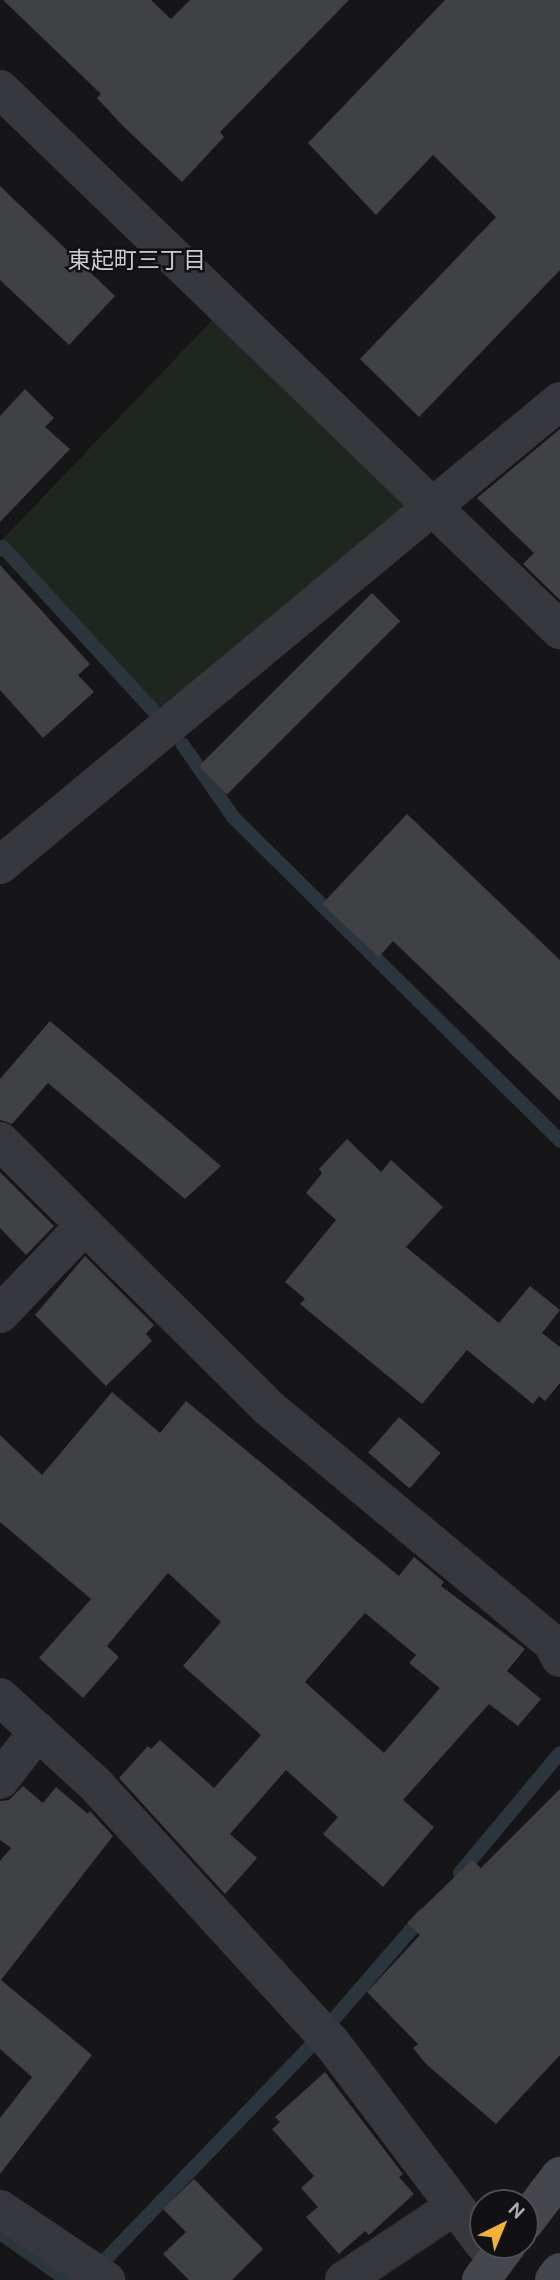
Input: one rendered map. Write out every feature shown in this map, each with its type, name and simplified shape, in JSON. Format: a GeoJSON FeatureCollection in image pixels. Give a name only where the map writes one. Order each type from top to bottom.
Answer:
{"type":"FeatureCollection","features":[{"type":"Feature","properties":{"kind":"street"},"geometry":{"type":"LineString","coordinates":[[0,89],[560,630]]}},
{"type":"Feature","properties":{"kind":"street"},"geometry":{"type":"LineString","coordinates":[[0,865],[434,509],[560,401]]}},
{"type":"Feature","properties":{"kind":"street"},"geometry":{"type":"LineString","coordinates":[[0,1141],[269,1408],[552,1643],[560,1658]]}},
{"type":"Feature","properties":{"kind":"street"},"geometry":{"type":"LineString","coordinates":[[0,1314],[84,1226]]}},
{"type":"Feature","properties":{"kind":"street"},"geometry":{"type":"LineString","coordinates":[[0,1697],[96,1785],[331,2042],[469,2226]]}},
{"type":"Feature","properties":{"kind":"street"},"geometry":{"type":"LineString","coordinates":[[0,1780],[38,1731]]}},
{"type":"Feature","properties":{"kind":"street"},"geometry":{"type":"LineString","coordinates":[[539,2204],[560,2176]]}},
{"type":"Feature","properties":{"kind":"street"},"geometry":{"type":"LineString","coordinates":[[344,2280],[455,2206]]}},
{"type":"Feature","properties":{"kind":"street"},"geometry":{"type":"LineString","coordinates":[[0,2208],[106,2280]]}},
{"type":"Feature","properties":{"kind":"street"},"geometry":{"type":"LineString","coordinates":[[554,2280],[560,2272]]}},
{"type":"Feature","properties":{"kind":"shaded area"},"geometry":{"type":"Polygon","coordinates":[[[217,315],[403,493],[404,507],[156,711],[0,542],[217,315]]]}},
{"type":"Feature","properties":{"kind":"building"},"geometry":{"type":"Polygon","coordinates":[[[3,0],[151,0],[171,19],[190,0],[349,0],[220,132],[224,137],[182,182],[97,98],[101,94],[3,0]]]}},
{"type":"Feature","properties":{"kind":"building"},"geometry":{"type":"Polygon","coordinates":[[[445,0],[560,0],[560,270],[419,417],[360,359],[496,217],[433,155],[376,215],[308,143],[445,0]]]}},
{"type":"Feature","properties":{"kind":"building"},"geometry":{"type":"Polygon","coordinates":[[[0,186],[115,296],[69,345],[0,280],[0,186]]]}},
{"type":"Feature","properties":{"kind":"building"},"geometry":{"type":"Polygon","coordinates":[[[25,389],[54,418],[45,427],[70,449],[0,522],[0,416],[25,389]]]}},
{"type":"Feature","properties":{"kind":"building"},"geometry":{"type":"Polygon","coordinates":[[[560,429],[560,600],[523,564],[534,553],[477,498],[560,429]]]}},
{"type":"Feature","properties":{"kind":"building"},"geometry":{"type":"Polygon","coordinates":[[[0,565],[90,664],[78,675],[94,692],[43,738],[0,690],[0,565]]]}},
{"type":"Feature","properties":{"kind":"building"},"geometry":{"type":"Polygon","coordinates":[[[372,593],[400,621],[227,795],[199,766],[372,593]]]}},
{"type":"Feature","properties":{"kind":"building"},"geometry":{"type":"Polygon","coordinates":[[[407,814],[560,960],[560,1101],[393,941],[379,957],[322,904],[407,814]]]}},
{"type":"Feature","properties":{"kind":"building"},"geometry":{"type":"Polygon","coordinates":[[[50,1021],[221,1166],[185,1199],[48,1083],[12,1124],[0,1120],[0,1079],[50,1021]]]}},
{"type":"Feature","properties":{"kind":"building"},"geometry":{"type":"Polygon","coordinates":[[[347,1139],[381,1172],[391,1160],[443,1207],[406,1247],[499,1323],[530,1286],[560,1310],[542,1333],[560,1347],[560,1383],[545,1401],[539,1396],[533,1404],[467,1350],[422,1404],[300,1304],[305,1299],[285,1282],[336,1220],[306,1193],[322,1173],[319,1169],[347,1139]]]}},
{"type":"Feature","properties":{"kind":"building"},"geometry":{"type":"Polygon","coordinates":[[[0,1172],[54,1226],[26,1255],[0,1228],[0,1172]]]}},
{"type":"Feature","properties":{"kind":"building"},"geometry":{"type":"Polygon","coordinates":[[[85,1256],[154,1325],[146,1334],[152,1341],[106,1386],[35,1315],[85,1256]]]}},
{"type":"Feature","properties":{"kind":"building"},"geometry":{"type":"Polygon","coordinates":[[[112,1392],[160,1433],[186,1401],[399,1576],[414,1557],[444,1582],[441,1586],[525,1649],[507,1671],[541,1699],[518,1726],[489,1704],[403,1800],[434,1827],[383,1887],[323,1834],[338,1817],[286,1770],[230,1834],[257,1858],[225,1894],[119,1778],[148,1746],[151,1749],[160,1740],[214,1788],[261,1735],[183,1666],[221,1622],[168,1573],[107,1646],[119,1657],[83,1698],[39,1658],[91,1599],[0,1522],[0,1435],[42,1475],[112,1392]],[[365,1613],[305,1682],[384,1753],[440,1688],[409,1663],[416,1655],[365,1613]]]}},
{"type":"Feature","properties":{"kind":"building"},"geometry":{"type":"Polygon","coordinates":[[[399,1417],[441,1453],[410,1489],[368,1452],[399,1417]]]}},
{"type":"Feature","properties":{"kind":"building"},"geometry":{"type":"Polygon","coordinates":[[[23,1786],[43,1803],[56,1787],[88,1814],[90,1811],[113,1836],[1,1980],[92,2055],[0,2174],[0,2118],[32,2077],[0,2049],[0,1861],[11,1848],[0,1840],[0,1801],[9,1800],[23,1786]]]}},
{"type":"Feature","properties":{"kind":"building"},"geometry":{"type":"Polygon","coordinates":[[[560,1789],[560,2055],[496,2124],[426,2064],[413,2048],[418,2044],[367,1992],[420,1935],[407,1923],[472,1860],[481,1868],[560,1789]]]}},
{"type":"Feature","properties":{"kind":"building"},"geometry":{"type":"Polygon","coordinates":[[[325,2072],[403,2174],[399,2177],[414,2194],[369,2235],[365,2231],[339,2254],[306,2217],[318,2207],[301,2188],[314,2176],[272,2129],[280,2122],[275,2117],[325,2072]]]}},
{"type":"Feature","properties":{"kind":"building"},"geometry":{"type":"Polygon","coordinates":[[[194,2179],[263,2249],[232,2280],[189,2280],[163,2254],[186,2232],[163,2209],[194,2179]]]}},
{"type":"Feature","properties":{"kind":"waterway"},"geometry":{"type":"LineString","coordinates":[[0,550],[3,547],[153,710]]}},
{"type":"Feature","properties":{"kind":"waterway"},"geometry":{"type":"LineString","coordinates":[[183,745],[234,818],[560,1141]]}},
{"type":"Feature","properties":{"kind":"waterway"},"geometry":{"type":"LineString","coordinates":[[460,1873],[560,1753]]}},
{"type":"Feature","properties":{"kind":"waterway"},"geometry":{"type":"LineString","coordinates":[[333,2020],[424,1915]]}},
{"type":"Feature","properties":{"kind":"waterway"},"geometry":{"type":"LineString","coordinates":[[103,2262],[313,2044]]}},
{"type":"Feature","properties":{"kind":"waterway"},"geometry":{"type":"LineString","coordinates":[[0,2233],[67,2280]]}},
{"type":"Feature","properties":{"kind":"district","name":"東起町三丁目"},"geometry":{"type":"Point","coordinates":[137,260]}}]}
